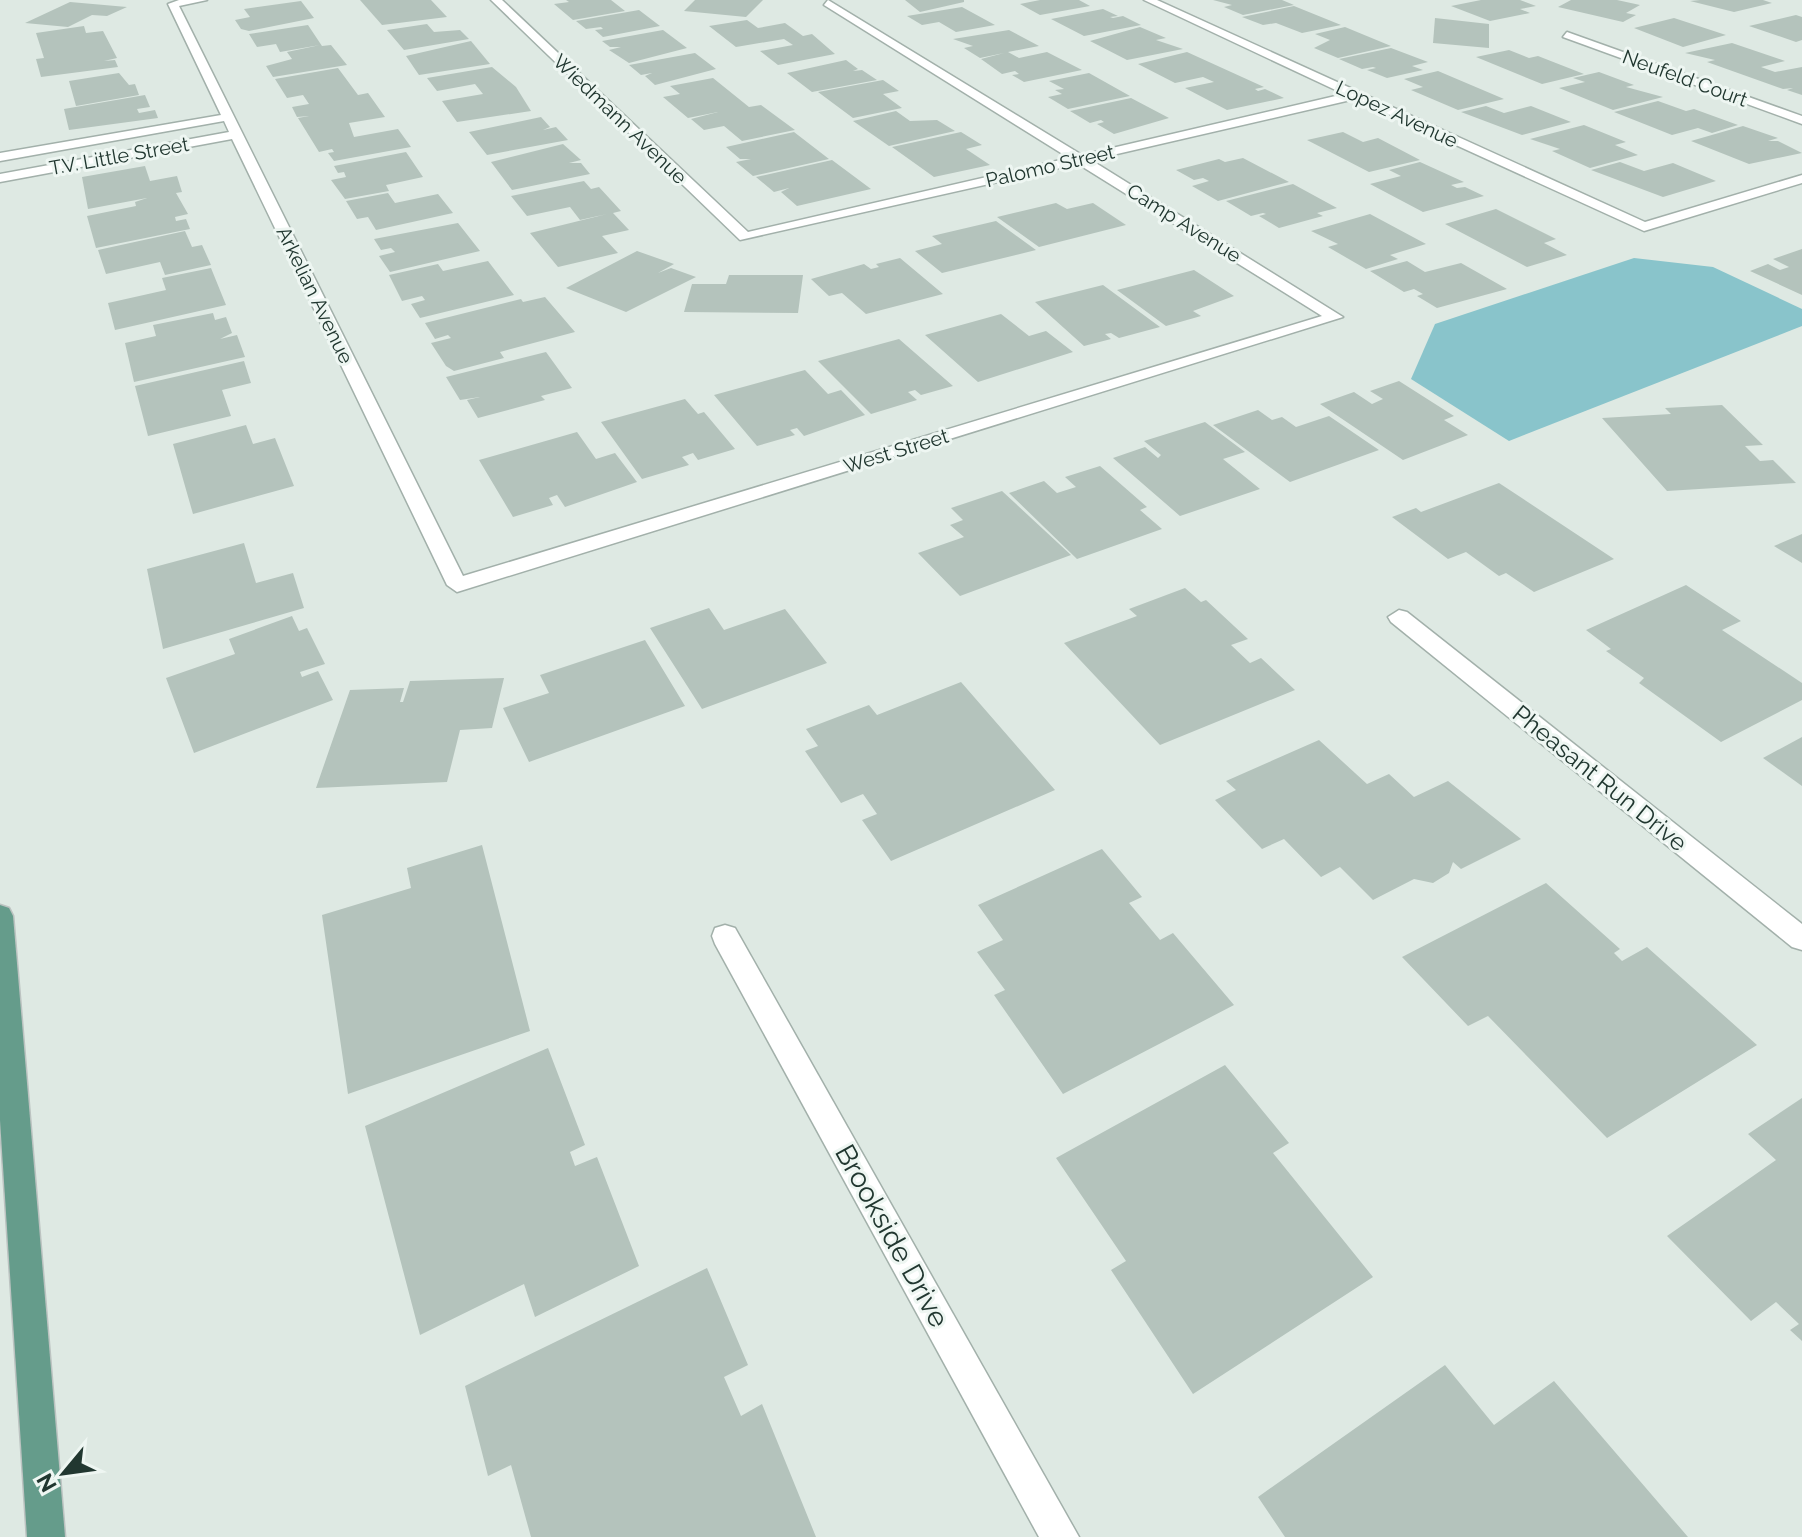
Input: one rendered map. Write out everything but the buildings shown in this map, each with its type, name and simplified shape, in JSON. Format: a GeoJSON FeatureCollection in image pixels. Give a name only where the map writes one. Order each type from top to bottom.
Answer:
{"type":"FeatureCollection","features":[{"type":"Feature","properties":{"kind":"main road"},"geometry":{"type":"LineString","coordinates":[[0,916],[46,1537]]}},
{"type":"Feature","properties":{"kind":"street","name":"Arkelian Avenue"},"geometry":{"type":"LineString","coordinates":[[202,0],[173,4],[457,585]]}},
{"type":"Feature","properties":{"kind":"street","name":"Wiedmann Avenue"},"geometry":{"type":"LineString","coordinates":[[496,0],[745,237]]}},
{"type":"Feature","properties":{"kind":"street","name":"Lopez Avenue"},"geometry":{"type":"LineString","coordinates":[[1149,0],[1644,227],[1802,179]]}},
{"type":"Feature","properties":{"kind":"street","name":"Camp Avenue"},"geometry":{"type":"LineString","coordinates":[[828,3],[1335,317]]}},
{"type":"Feature","properties":{"kind":"street","name":"Neufeld Court"},"geometry":{"type":"LineString","coordinates":[[1567,35],[1802,120]]}},
{"type":"Feature","properties":{"kind":"street","name":"Palomo Street"},"geometry":{"type":"LineString","coordinates":[[745,237],[1356,95]]}},
{"type":"Feature","properties":{"kind":"street","name":"T.V. Little Street"},"geometry":{"type":"LineString","coordinates":[[0,157],[228,117]]}},
{"type":"Feature","properties":{"kind":"street","name":"T.V. Little Street"},"geometry":{"type":"LineString","coordinates":[[0,178],[237,134]]}},
{"type":"Feature","properties":{"kind":"street","name":"West Street"},"geometry":{"type":"LineString","coordinates":[[457,585],[1335,317]]}},
{"type":"Feature","properties":{"kind":"street","name":"Pheasant Run Drive"},"geometry":{"type":"LineString","coordinates":[[1399,617],[1802,939]]}},
{"type":"Feature","properties":{"kind":"street","name":"Brookside Drive"},"geometry":{"type":"LineString","coordinates":[[725,936],[1060,1537]]}},
{"type":"Feature","properties":{"kind":"water"},"geometry":{"type":"Polygon","coordinates":[[[1634,258],[1713,267],[1802,309],[1802,326],[1509,441],[1411,379],[1435,324],[1634,258]]]}}]}
